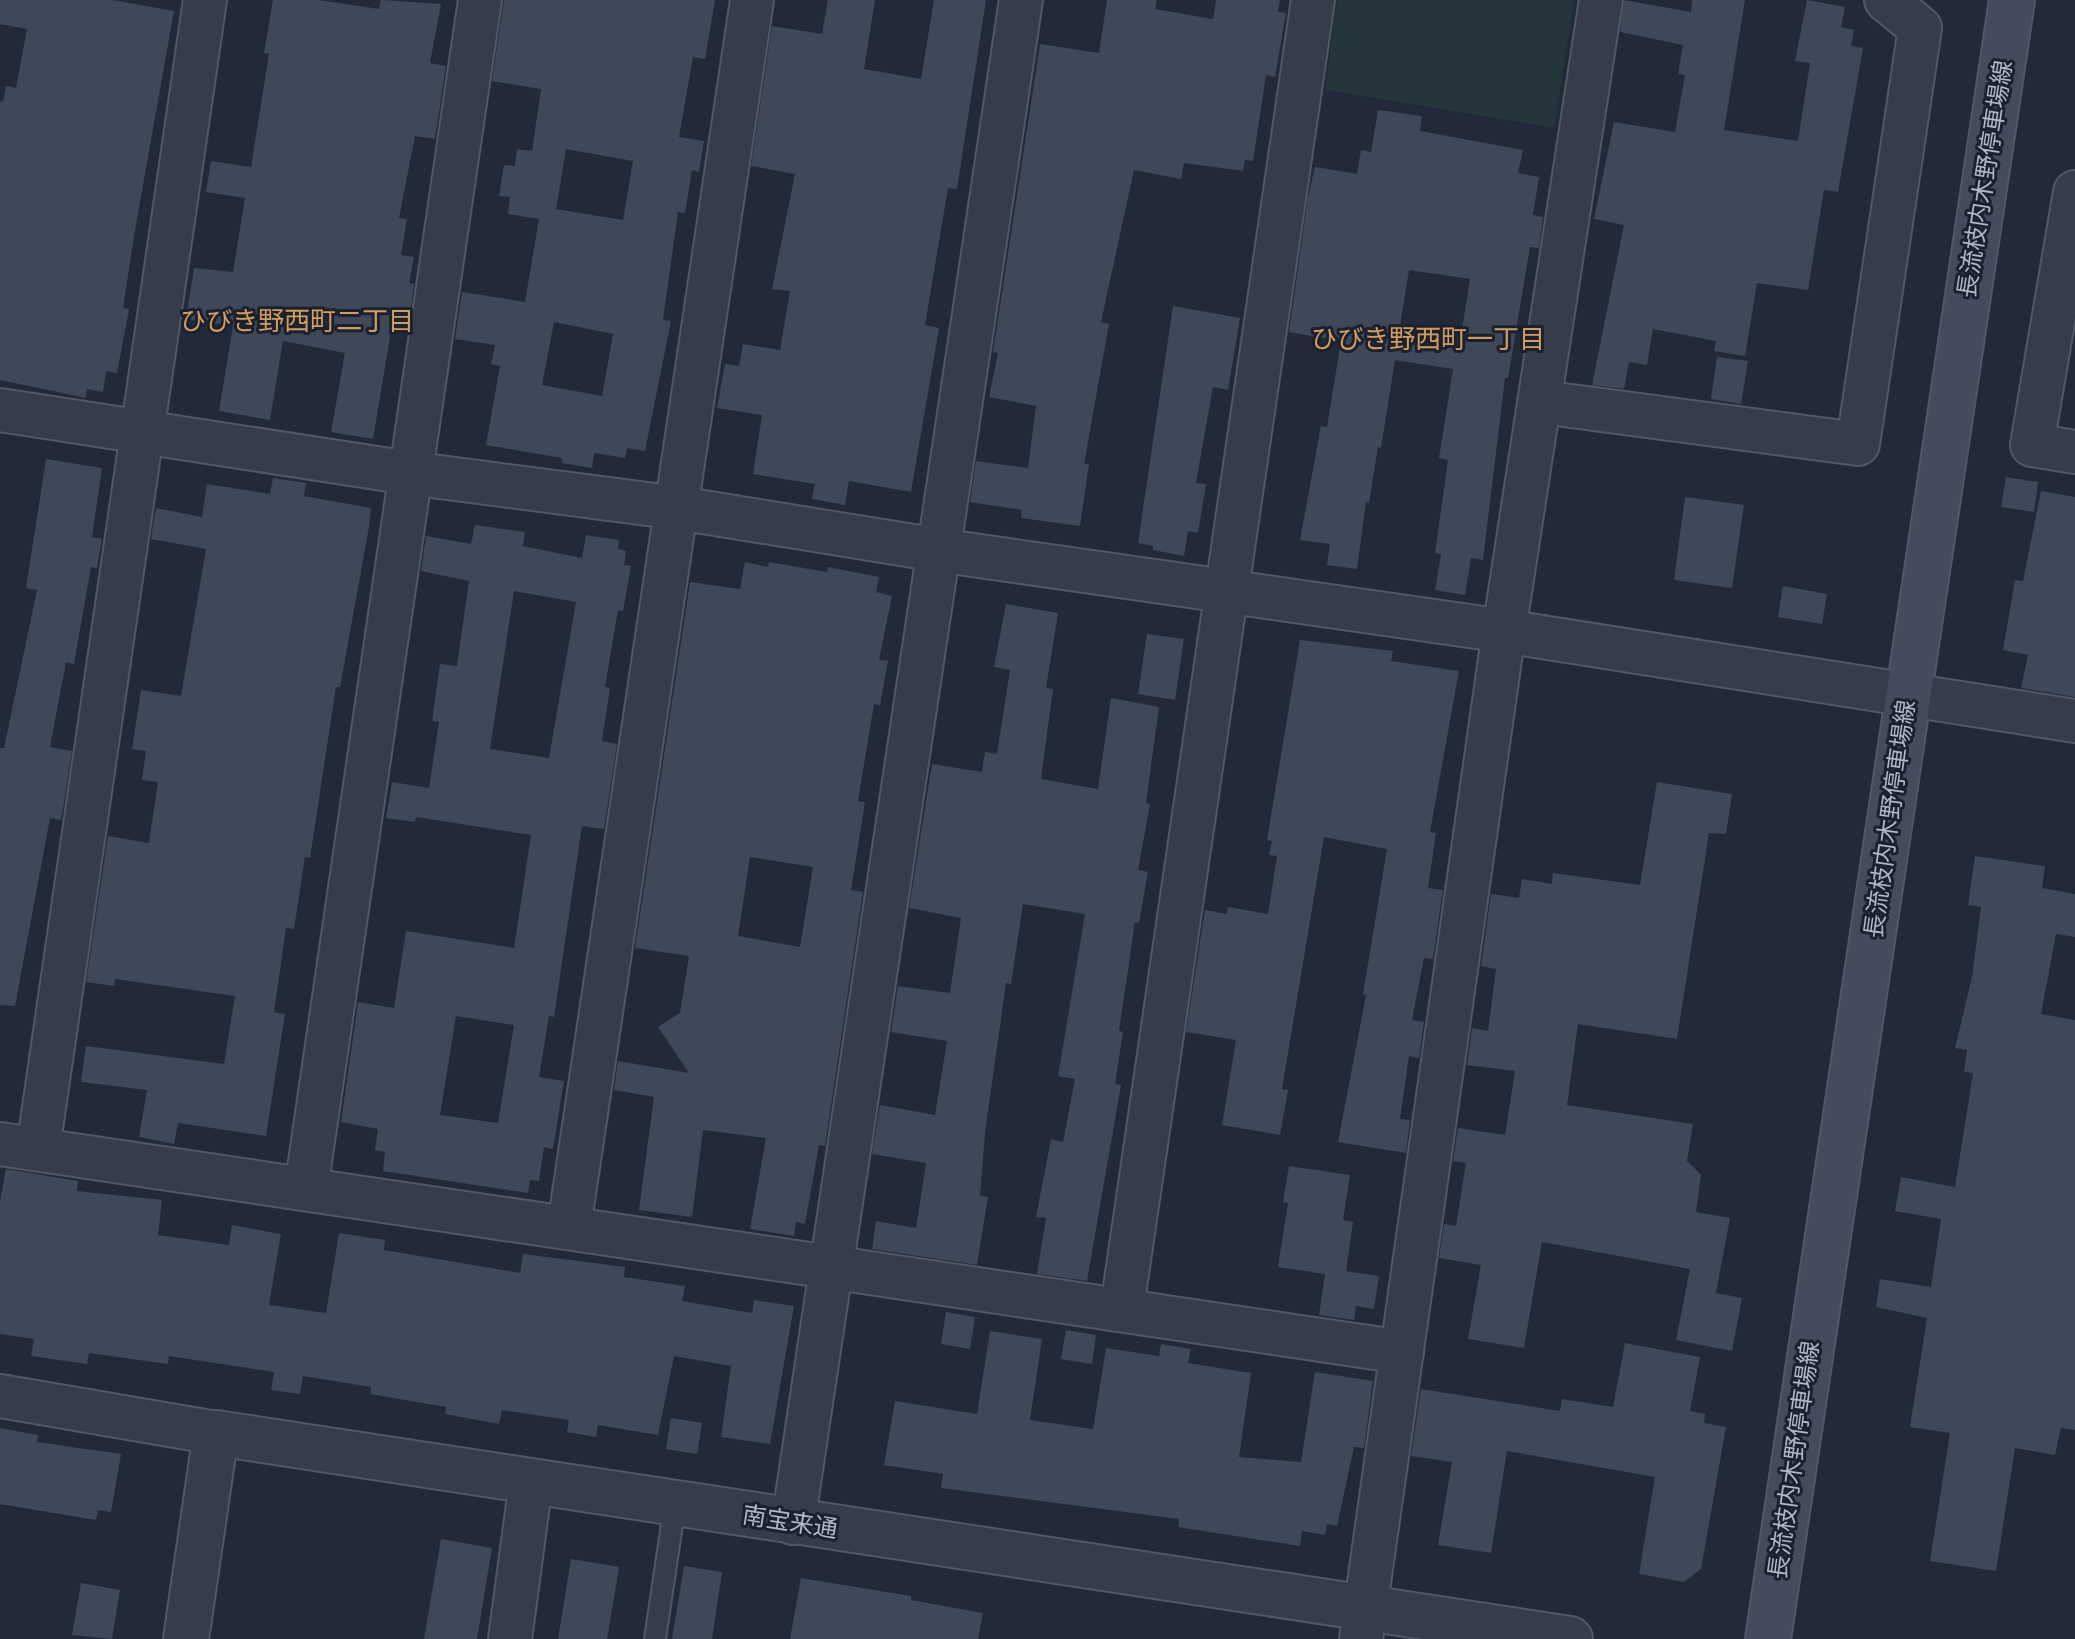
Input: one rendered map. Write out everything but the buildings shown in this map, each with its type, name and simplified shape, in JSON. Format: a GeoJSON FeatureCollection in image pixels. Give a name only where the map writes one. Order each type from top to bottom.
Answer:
{"type":"FeatureCollection","features":[{"type":"Feature","properties":{"kind":"main road","name":"長流枝内木野停車場線"},"geometry":{"type":"LineString","coordinates":[[1768,1639],[2012,0]]}},
{"type":"Feature","properties":{"kind":"street"},"geometry":{"type":"LineString","coordinates":[[205,0],[144,430],[19,1147],[569,1227],[833,1270],[1122,1308],[1402,1352]]}},
{"type":"Feature","properties":{"kind":"street"},"geometry":{"type":"LineString","coordinates":[[306,1189],[480,0]]}},
{"type":"Feature","properties":{"kind":"street"},"geometry":{"type":"LineString","coordinates":[[569,1227],[752,0]]}},
{"type":"Feature","properties":{"kind":"street"},"geometry":{"type":"LineString","coordinates":[[793,1523],[1021,0]]}},
{"type":"Feature","properties":{"kind":"street"},"geometry":{"type":"LineString","coordinates":[[1122,1308],[1313,0]]}},
{"type":"Feature","properties":{"kind":"street"},"geometry":{"type":"LineString","coordinates":[[1364,1622],[1504,631],[1601,0]]}},
{"type":"Feature","properties":{"kind":"street"},"geometry":{"type":"LineString","coordinates":[[1541,402],[1858,444],[1920,28],[1886,0]]}},
{"type":"Feature","properties":{"kind":"street"},"geometry":{"type":"LineString","coordinates":[[2075,192],[2032,445],[2075,452]]}},
{"type":"Feature","properties":{"kind":"street"},"geometry":{"type":"LineString","coordinates":[[0,410],[409,473],[678,508],[938,550],[1504,631],[2075,721]]}},
{"type":"Feature","properties":{"kind":"street"},"geometry":{"type":"LineString","coordinates":[[0,1396],[216,1433],[186,1639]]}},
{"type":"Feature","properties":{"kind":"street","name":"南宝来通"},"geometry":{"type":"LineString","coordinates":[[216,1433],[793,1523],[1364,1622],[1570,1639]]}},
{"type":"Feature","properties":{"kind":"street"},"geometry":{"type":"LineString","coordinates":[[510,1639],[531,1482]]}},
{"type":"Feature","properties":{"kind":"lane"},"geometry":{"type":"LineString","coordinates":[[655,1639],[675,1504]]}},
{"type":"Feature","properties":{"kind":"shaded area"},"geometry":{"type":"Polygon","coordinates":[[[1337,0],[1574,0],[1554,128],[1325,90],[1337,0]]]}},
{"type":"Feature","properties":{"kind":"district","name":"ひびき野西町二丁目"},"geometry":{"type":"Point","coordinates":[297,321]}},
{"type":"Feature","properties":{"kind":"district","name":"ひびき野西町一丁目"},"geometry":{"type":"Point","coordinates":[1428,339]}}]}
